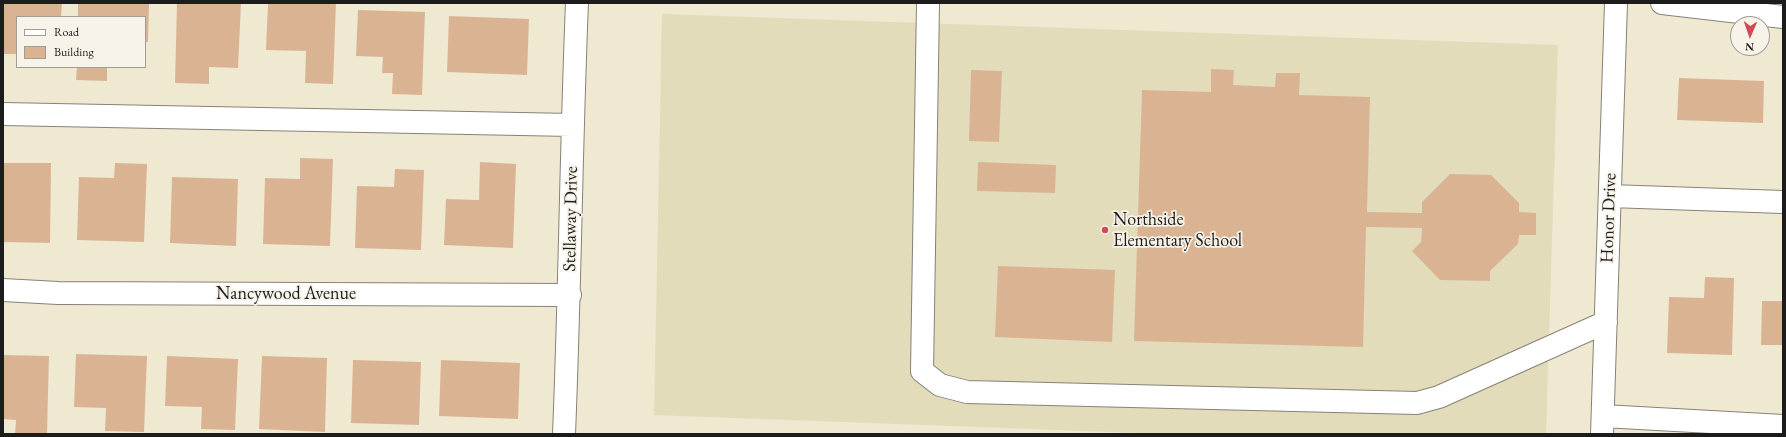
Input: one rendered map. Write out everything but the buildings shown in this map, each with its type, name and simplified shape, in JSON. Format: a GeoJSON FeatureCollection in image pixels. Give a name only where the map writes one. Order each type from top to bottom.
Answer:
{"type":"FeatureCollection","features":[{"type":"Feature","properties":{"kind":"street","name":"Stellaway Drive"},"geometry":{"type":"LineString","coordinates":[[564,434],[570,295],[572,125],[577,3]]}},
{"type":"Feature","properties":{"kind":"street"},"geometry":{"type":"LineString","coordinates":[[928,3],[922,371],[940,385],[975,392],[1417,403],[1439,397],[1606,322]]}},
{"type":"Feature","properties":{"kind":"street","name":"Honor Drive"},"geometry":{"type":"LineString","coordinates":[[1603,425],[1616,3]]}},
{"type":"Feature","properties":{"kind":"street"},"geometry":{"type":"LineString","coordinates":[[1662,3],[1783,17]]}},
{"type":"Feature","properties":{"kind":"street"},"geometry":{"type":"LineString","coordinates":[[3,114],[572,125]]}},
{"type":"Feature","properties":{"kind":"street"},"geometry":{"type":"LineString","coordinates":[[1610,196],[1783,202]]}},
{"type":"Feature","properties":{"kind":"street","name":"Nancywood Avenue"},"geometry":{"type":"LineString","coordinates":[[3,290],[58,293],[570,295]]}},
{"type":"Feature","properties":{"kind":"street"},"geometry":{"type":"LineString","coordinates":[[1603,425],[1783,426]]}},
{"type":"Feature","properties":{"kind":"shaded area","name":"Northside Elementary School"},"geometry":{"type":"Polygon","coordinates":[[[662,14],[1558,45],[1546,434],[1165,434],[654,415],[662,14]]]}},
{"type":"Feature","properties":{"kind":"place","name":"Northside Elementary School"},"geometry":{"type":"Point","coordinates":[1105,230]}}]}
